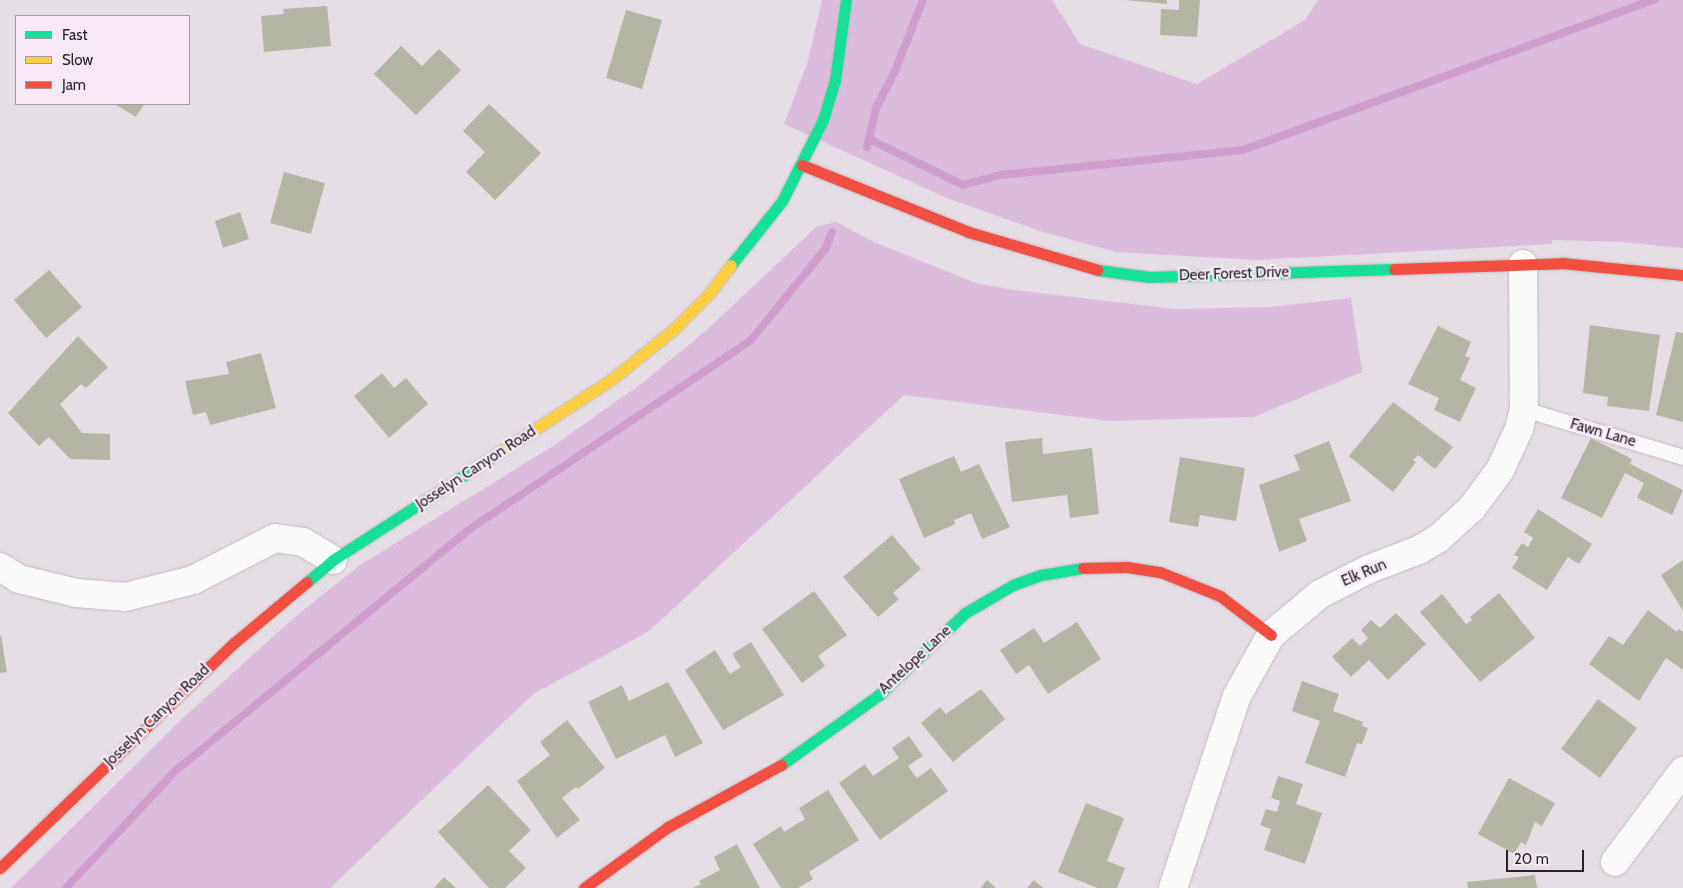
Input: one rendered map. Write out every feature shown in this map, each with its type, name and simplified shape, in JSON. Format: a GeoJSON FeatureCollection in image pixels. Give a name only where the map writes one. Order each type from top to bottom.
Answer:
{"type":"FeatureCollection","features":[{"type":"Feature","properties":{"kind":"street","name":"Josselyn Canyon Road"},"geometry":{"type":"LineString","coordinates":[[2,861],[234,643],[334,560],[612,379],[673,330],[710,294],[782,201],[802,165],[823,120],[835,80],[846,0]]}},
{"type":"Feature","properties":{"kind":"street","name":"Deer Forest Drive"},"geometry":{"type":"LineString","coordinates":[[802,165],[969,232],[1100,271],[1150,276],[1204,276],[1523,264],[1585,264],[1683,275]]}},
{"type":"Feature","properties":{"kind":"street","name":"Elk Run"},"geometry":{"type":"LineString","coordinates":[[1173,888],[1237,696],[1271,635],[1320,594],[1369,569],[1419,550],[1456,524],[1488,490],[1500,470],[1519,429],[1524,409],[1523,264]]}},
{"type":"Feature","properties":{"kind":"street"},"geometry":{"type":"LineString","coordinates":[[0,567],[19,578],[77,593],[125,597],[194,580],[275,538],[303,542],[334,560]]}},
{"type":"Feature","properties":{"kind":"street","name":"Antelope Lane"},"geometry":{"type":"LineString","coordinates":[[584,888],[668,827],[780,766],[817,742],[880,694],[965,613],[1013,585],[1041,576],[1098,566],[1127,567],[1160,572],[1203,586],[1220,596],[1271,635]]}},
{"type":"Feature","properties":{"kind":"street"},"geometry":{"type":"LineString","coordinates":[[1615,862],[1683,771]]}},
{"type":"Feature","properties":{"kind":"lane","name":"Fawn Lane"},"geometry":{"type":"LineString","coordinates":[[1524,409],[1683,456]]}},
{"type":"Feature","properties":{"kind":"shaded area"},"geometry":{"type":"Polygon","coordinates":[[[822,0],[1052,0],[1080,44],[1197,84],[1305,20],[1318,0],[1683,0],[1683,248],[1621,242],[1552,240],[1552,244],[1257,260],[1116,252],[1040,231],[949,199],[784,124],[808,61],[822,0]]]}},
{"type":"Feature","properties":{"kind":"shaded area"},"geometry":{"type":"Polygon","coordinates":[[[836,222],[874,242],[976,283],[1013,290],[1175,309],[1270,307],[1351,298],[1362,372],[1254,417],[1110,421],[904,395],[648,632],[533,694],[330,888],[11,888],[183,718],[296,616],[360,565],[553,446],[641,384],[708,329],[816,227],[836,222]]]}},
{"type":"Feature","properties":{"kind":"building"},"geometry":{"type":"Polygon","coordinates":[[[1125,0],[1167,0],[1167,4],[1125,0]]]}},
{"type":"Feature","properties":{"kind":"building"},"geometry":{"type":"Polygon","coordinates":[[[1179,0],[1200,0],[1197,37],[1160,35],[1161,9],[1179,10],[1179,0]]]}},
{"type":"Feature","properties":{"kind":"building"},"geometry":{"type":"Polygon","coordinates":[[[327,6],[331,46],[264,52],[261,16],[284,14],[283,9],[327,6]]]}},
{"type":"Feature","properties":{"kind":"building"},"geometry":{"type":"Polygon","coordinates":[[[626,10],[662,20],[642,89],[606,78],[626,10]]]}},
{"type":"Feature","properties":{"kind":"building"},"geometry":{"type":"Polygon","coordinates":[[[401,46],[422,66],[439,49],[461,70],[416,115],[374,74],[401,46]]]}},
{"type":"Feature","properties":{"kind":"building"},"geometry":{"type":"Polygon","coordinates":[[[489,104],[541,153],[495,200],[466,172],[485,152],[463,131],[489,104]]]}},
{"type":"Feature","properties":{"kind":"building"},"geometry":{"type":"Polygon","coordinates":[[[117,105],[143,105],[136,117],[117,105]]]}},
{"type":"Feature","properties":{"kind":"building"},"geometry":{"type":"Polygon","coordinates":[[[284,172],[325,183],[311,234],[270,223],[284,172]]]}},
{"type":"Feature","properties":{"kind":"building"},"geometry":{"type":"Polygon","coordinates":[[[240,212],[249,239],[223,248],[215,221],[240,212]]]}},
{"type":"Feature","properties":{"kind":"building"},"geometry":{"type":"Polygon","coordinates":[[[49,270],[82,307],[46,338],[14,300],[49,270]]]}},
{"type":"Feature","properties":{"kind":"building"},"geometry":{"type":"Polygon","coordinates":[[[1590,325],[1660,335],[1649,411],[1607,406],[1608,397],[1583,393],[1590,325]]]}},
{"type":"Feature","properties":{"kind":"building"},"geometry":{"type":"Polygon","coordinates":[[[1438,326],[1471,342],[1465,356],[1470,358],[1460,380],[1476,388],[1460,422],[1434,410],[1439,398],[1408,384],[1438,326]]]}},
{"type":"Feature","properties":{"kind":"building"},"geometry":{"type":"Polygon","coordinates":[[[1676,332],[1683,333],[1683,422],[1656,415],[1676,332]]]}},
{"type":"Feature","properties":{"kind":"building"},"geometry":{"type":"Polygon","coordinates":[[[78,336],[108,367],[86,388],[81,384],[60,404],[82,433],[110,434],[110,460],[70,459],[49,437],[39,446],[8,413],[78,336]]]}},
{"type":"Feature","properties":{"kind":"building"},"geometry":{"type":"Polygon","coordinates":[[[261,353],[276,408],[210,425],[206,412],[193,415],[185,381],[229,374],[226,362],[261,353]]]}},
{"type":"Feature","properties":{"kind":"building"},"geometry":{"type":"Polygon","coordinates":[[[382,373],[394,388],[406,378],[428,404],[389,438],[354,396],[382,373]]]}},
{"type":"Feature","properties":{"kind":"building"},"geometry":{"type":"Polygon","coordinates":[[[1393,402],[1453,447],[1435,469],[1418,455],[1413,460],[1416,462],[1393,492],[1349,456],[1393,402]]]}},
{"type":"Feature","properties":{"kind":"building"},"geometry":{"type":"Polygon","coordinates":[[[1042,438],[1043,454],[1092,448],[1099,514],[1070,518],[1067,495],[1012,502],[1005,442],[1042,438]]]}},
{"type":"Feature","properties":{"kind":"building"},"geometry":{"type":"Polygon","coordinates":[[[1591,438],[1632,459],[1630,464],[1683,490],[1672,515],[1637,498],[1644,483],[1625,473],[1602,518],[1561,498],[1591,438]]]}},
{"type":"Feature","properties":{"kind":"building"},"geometry":{"type":"Polygon","coordinates":[[[1329,441],[1351,501],[1299,519],[1307,541],[1279,552],[1259,485],[1300,470],[1294,455],[1329,441]]]}},
{"type":"Feature","properties":{"kind":"building"},"geometry":{"type":"Polygon","coordinates":[[[954,456],[961,472],[979,464],[1010,527],[982,539],[971,513],[954,520],[955,524],[924,538],[899,479],[954,456]]]}},
{"type":"Feature","properties":{"kind":"building"},"geometry":{"type":"Polygon","coordinates":[[[1180,457],[1245,468],[1236,521],[1200,515],[1198,527],[1169,522],[1180,457]]]}},
{"type":"Feature","properties":{"kind":"building"},"geometry":{"type":"Polygon","coordinates":[[[1538,509],[1592,544],[1579,564],[1568,557],[1547,590],[1512,568],[1519,557],[1514,555],[1522,543],[1528,547],[1533,538],[1524,532],[1538,509]]]}},
{"type":"Feature","properties":{"kind":"building"},"geometry":{"type":"Polygon","coordinates":[[[892,535],[921,569],[893,593],[899,599],[878,617],[843,577],[892,535]]]}},
{"type":"Feature","properties":{"kind":"building"},"geometry":{"type":"Polygon","coordinates":[[[1683,560],[1683,611],[1661,575],[1683,560]]]}},
{"type":"Feature","properties":{"kind":"building"},"geometry":{"type":"Polygon","coordinates":[[[814,591],[847,635],[818,656],[825,666],[802,683],[762,629],[814,591]]]}},
{"type":"Feature","properties":{"kind":"building"},"geometry":{"type":"Polygon","coordinates":[[[1499,593],[1535,638],[1480,682],[1420,612],[1442,594],[1466,624],[1472,620],[1470,617],[1499,593]]]}},
{"type":"Feature","properties":{"kind":"building"},"geometry":{"type":"Polygon","coordinates":[[[1648,610],[1677,632],[1679,629],[1683,632],[1683,670],[1666,658],[1639,701],[1589,664],[1609,636],[1623,645],[1648,610]]]}},
{"type":"Feature","properties":{"kind":"building"},"geometry":{"type":"Polygon","coordinates":[[[1396,613],[1426,644],[1388,680],[1369,660],[1351,677],[1332,657],[1352,638],[1360,646],[1368,638],[1361,630],[1371,620],[1380,628],[1396,613]]]}},
{"type":"Feature","properties":{"kind":"building"},"geometry":{"type":"Polygon","coordinates":[[[1077,622],[1101,659],[1048,694],[1029,665],[1016,674],[1000,650],[1034,628],[1044,643],[1077,622]]]}},
{"type":"Feature","properties":{"kind":"building"},"geometry":{"type":"Polygon","coordinates":[[[0,636],[7,672],[0,673],[0,636]]]}},
{"type":"Feature","properties":{"kind":"building"},"geometry":{"type":"Polygon","coordinates":[[[751,642],[784,695],[723,730],[685,670],[715,650],[730,674],[741,667],[732,654],[751,642]]]}},
{"type":"Feature","properties":{"kind":"building"},"geometry":{"type":"Polygon","coordinates":[[[1302,681],[1339,694],[1333,711],[1363,722],[1362,726],[1368,728],[1362,744],[1357,743],[1345,777],[1305,763],[1320,721],[1292,711],[1302,681]]]}},
{"type":"Feature","properties":{"kind":"building"},"geometry":{"type":"Polygon","coordinates":[[[668,682],[703,743],[675,757],[665,735],[616,759],[588,702],[622,685],[629,701],[668,682]]]}},
{"type":"Feature","properties":{"kind":"building"},"geometry":{"type":"Polygon","coordinates":[[[981,689],[1005,719],[953,762],[921,723],[940,707],[946,714],[981,689]]]}},
{"type":"Feature","properties":{"kind":"building"},"geometry":{"type":"Polygon","coordinates":[[[1598,699],[1637,728],[1600,778],[1561,749],[1598,699]]]}},
{"type":"Feature","properties":{"kind":"building"},"geometry":{"type":"Polygon","coordinates":[[[567,720],[605,768],[578,789],[576,787],[562,798],[580,820],[557,838],[517,781],[550,755],[540,742],[567,720]]]}},
{"type":"Feature","properties":{"kind":"building"},"geometry":{"type":"Polygon","coordinates":[[[909,736],[923,756],[908,766],[917,778],[931,768],[948,791],[880,840],[839,783],[865,764],[873,776],[899,758],[892,748],[909,736]]]}},
{"type":"Feature","properties":{"kind":"building"},"geometry":{"type":"Polygon","coordinates":[[[1278,776],[1303,784],[1296,804],[1322,813],[1305,864],[1264,850],[1271,829],[1260,825],[1266,809],[1277,812],[1280,801],[1271,798],[1278,776]]]}},
{"type":"Feature","properties":{"kind":"building"},"geometry":{"type":"Polygon","coordinates":[[[1509,778],[1555,803],[1542,826],[1535,822],[1526,845],[1521,842],[1514,854],[1478,834],[1509,778]]]}},
{"type":"Feature","properties":{"kind":"building"},"geometry":{"type":"Polygon","coordinates":[[[488,785],[531,830],[509,851],[526,868],[505,888],[489,888],[438,832],[488,785]]]}},
{"type":"Feature","properties":{"kind":"building"},"geometry":{"type":"Polygon","coordinates":[[[828,790],[859,840],[809,872],[813,879],[798,888],[781,888],[753,844],[781,826],[784,832],[805,819],[799,808],[828,790]]]}},
{"type":"Feature","properties":{"kind":"building"},"geometry":{"type":"Polygon","coordinates":[[[1086,803],[1124,818],[1107,861],[1125,868],[1117,888],[1097,888],[1058,872],[1086,803]]]}},
{"type":"Feature","properties":{"kind":"building"},"geometry":{"type":"Polygon","coordinates":[[[737,844],[760,888],[693,888],[701,884],[699,881],[720,870],[714,857],[737,844]]]}},
{"type":"Feature","properties":{"kind":"building"},"geometry":{"type":"Polygon","coordinates":[[[1535,875],[1537,888],[1468,888],[1467,882],[1535,875]]]}},
{"type":"Feature","properties":{"kind":"building"},"geometry":{"type":"Polygon","coordinates":[[[444,877],[456,888],[434,888],[444,877]]]}},
{"type":"Feature","properties":{"kind":"building"},"geometry":{"type":"Polygon","coordinates":[[[987,880],[996,888],[980,888],[987,880]]]}},
{"type":"Feature","properties":{"kind":"building"},"geometry":{"type":"Polygon","coordinates":[[[1034,880],[1043,888],[1027,888],[1034,880]]]}},
{"type":"Feature","properties":{"kind":"waterway"},"geometry":{"type":"LineString","coordinates":[[867,147],[876,108],[895,71],[923,0]]}},
{"type":"Feature","properties":{"kind":"waterway"},"geometry":{"type":"LineString","coordinates":[[869,139],[963,185],[1001,175],[1243,150],[1654,0]]}},
{"type":"Feature","properties":{"kind":"waterway"},"geometry":{"type":"LineString","coordinates":[[66,888],[174,772],[467,531],[751,340],[826,248],[832,232]]}},
{"type":"Feature","properties":{"kind":"traffic: fast"},"geometry":{"type":"LineString","coordinates":[[731,265],[782,201],[823,120],[835,80],[846,0]]}},
{"type":"Feature","properties":{"kind":"traffic: fast"},"geometry":{"type":"LineString","coordinates":[[1098,270],[1150,277],[1394,269]]}},
{"type":"Feature","properties":{"kind":"traffic: fast"},"geometry":{"type":"LineString","coordinates":[[307,582],[333,560],[500,452]]}},
{"type":"Feature","properties":{"kind":"traffic: fast"},"geometry":{"type":"LineString","coordinates":[[781,765],[880,694],[965,613],[1013,585],[1041,575],[1083,568]]}},
{"type":"Feature","properties":{"kind":"traffic: slow"},"geometry":{"type":"LineString","coordinates":[[500,452],[612,379],[673,330],[709,294],[731,265]]}},
{"type":"Feature","properties":{"kind":"traffic: jam"},"geometry":{"type":"LineString","coordinates":[[802,165],[969,232],[1098,270]]}},
{"type":"Feature","properties":{"kind":"traffic: jam"},"geometry":{"type":"LineString","coordinates":[[1394,269],[1562,263],[1683,275]]}},
{"type":"Feature","properties":{"kind":"traffic: jam"},"geometry":{"type":"LineString","coordinates":[[1083,568],[1127,567],[1160,572],[1220,596],[1271,635]]}},
{"type":"Feature","properties":{"kind":"traffic: jam"},"geometry":{"type":"LineString","coordinates":[[0,868],[234,643],[307,582]]}},
{"type":"Feature","properties":{"kind":"traffic: jam"},"geometry":{"type":"LineString","coordinates":[[584,888],[668,827],[781,765]]}}]}
